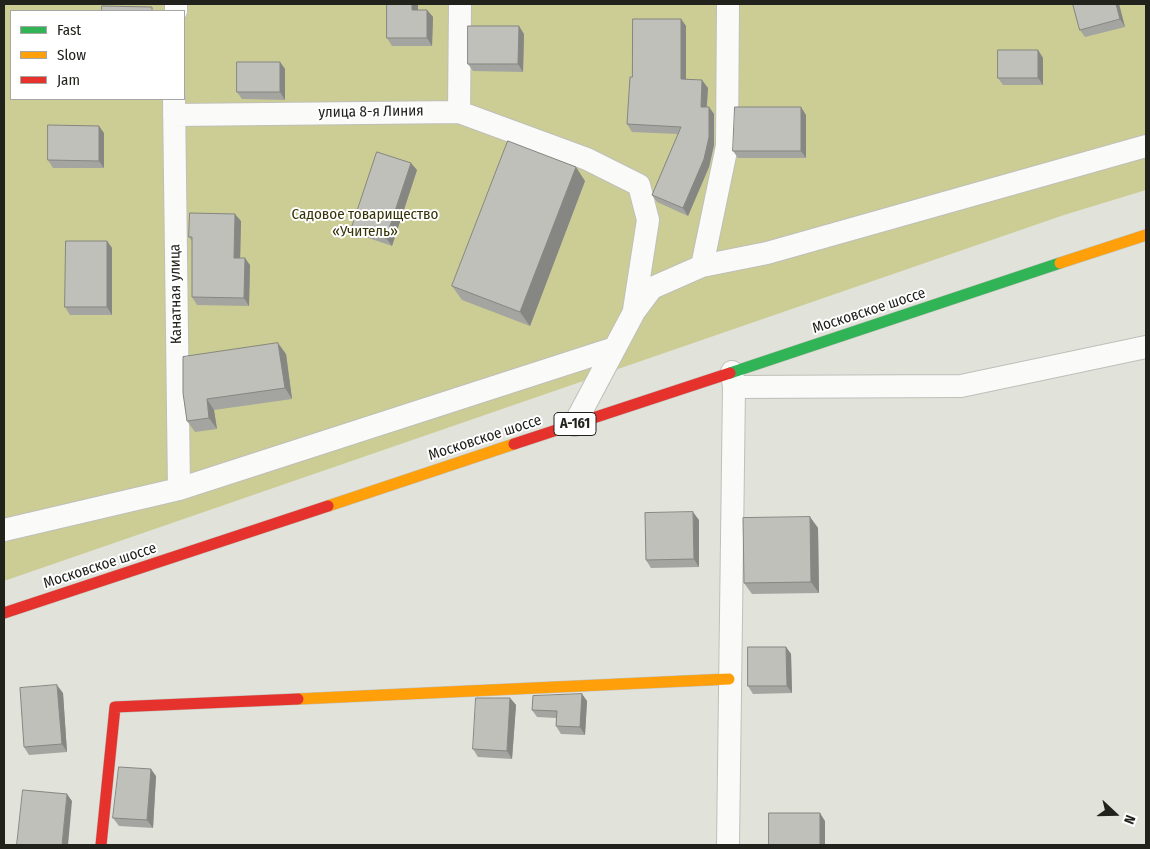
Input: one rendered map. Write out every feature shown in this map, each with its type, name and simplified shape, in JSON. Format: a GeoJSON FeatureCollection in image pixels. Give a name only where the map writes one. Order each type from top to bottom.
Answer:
{"type":"FeatureCollection","features":[{"type":"Feature","properties":{"kind":"main road","name":"Московское шоссе"},"geometry":{"type":"LineString","coordinates":[[4,614],[574,425],[733,380],[1146,235]]}},
{"type":"Feature","properties":{"kind":"main road"},"geometry":{"type":"LineString","coordinates":[[101,845],[115,707],[730,679]]}},
{"type":"Feature","properties":{"kind":"street"},"geometry":{"type":"LineString","coordinates":[[460,4],[459,112],[587,159],[639,185],[648,220],[634,312]]}},
{"type":"Feature","properties":{"kind":"street"},"geometry":{"type":"LineString","coordinates":[[702,266],[727,146],[728,4]]}},
{"type":"Feature","properties":{"kind":"street","name":"улица 8-я Линия"},"geometry":{"type":"LineString","coordinates":[[174,107],[459,112]]}},
{"type":"Feature","properties":{"kind":"street","name":"Канатная улица"},"geometry":{"type":"LineString","coordinates":[[174,107],[179,489]]}},
{"type":"Feature","properties":{"kind":"street"},"geometry":{"type":"LineString","coordinates":[[574,425],[634,312],[652,288],[702,266],[767,253],[1146,146]]}},
{"type":"Feature","properties":{"kind":"street"},"geometry":{"type":"LineString","coordinates":[[728,845],[733,380],[961,386],[1146,347]]}},
{"type":"Feature","properties":{"kind":"street"},"geometry":{"type":"LineString","coordinates":[[4,530],[179,489],[615,348]]}},
{"type":"Feature","properties":{"kind":"green space","name":"Садовое товарищество «Учитель»"},"geometry":{"type":"Polygon","coordinates":[[[4,4],[1146,4],[1146,190],[1064,215],[4,581],[4,4]]]}},
{"type":"Feature","properties":{"kind":"building"},"geometry":{"type":"Polygon","coordinates":[[[387,4],[412,4],[412,10],[427,10],[427,38],[387,38],[387,4]]]}},
{"type":"Feature","properties":{"kind":"building"},"geometry":{"type":"Polygon","coordinates":[[[1073,4],[1116,4],[1120,19],[1080,30],[1073,4]]]}},
{"type":"Feature","properties":{"kind":"building"},"geometry":{"type":"Polygon","coordinates":[[[102,6],[152,7],[152,10],[102,10],[102,6]]]}},
{"type":"Feature","properties":{"kind":"building"},"geometry":{"type":"Polygon","coordinates":[[[633,19],[681,19],[681,79],[702,80],[701,107],[709,107],[709,137],[704,159],[683,208],[652,195],[681,127],[627,124],[630,77],[632,77],[633,19]]]}},
{"type":"Feature","properties":{"kind":"building"},"geometry":{"type":"Polygon","coordinates":[[[468,26],[519,26],[518,64],[468,64],[468,26]]]}},
{"type":"Feature","properties":{"kind":"building"},"geometry":{"type":"Polygon","coordinates":[[[998,50],[1038,50],[1038,78],[998,78],[998,50]]]}},
{"type":"Feature","properties":{"kind":"building"},"geometry":{"type":"Polygon","coordinates":[[[237,62],[280,62],[280,92],[237,92],[237,62]]]}},
{"type":"Feature","properties":{"kind":"building"},"geometry":{"type":"Polygon","coordinates":[[[735,107],[801,107],[801,151],[733,151],[735,107]]]}},
{"type":"Feature","properties":{"kind":"building"},"geometry":{"type":"Polygon","coordinates":[[[48,125],[99,126],[99,161],[48,160],[48,125]]]}},
{"type":"Feature","properties":{"kind":"building"},"geometry":{"type":"Polygon","coordinates":[[[508,141],[576,167],[520,312],[452,286],[508,141]]]}},
{"type":"Feature","properties":{"kind":"building"},"geometry":{"type":"Polygon","coordinates":[[[377,152],[411,163],[386,238],[352,227],[377,152]]]}},
{"type":"Feature","properties":{"kind":"building"},"geometry":{"type":"Polygon","coordinates":[[[190,213],[235,214],[234,258],[245,258],[244,298],[192,297],[192,237],[189,237],[190,213]]]}},
{"type":"Feature","properties":{"kind":"building"},"geometry":{"type":"Polygon","coordinates":[[[66,241],[107,241],[107,307],[65,307],[66,241]]]}},
{"type":"Feature","properties":{"kind":"building"},"geometry":{"type":"Polygon","coordinates":[[[278,343],[285,388],[207,399],[209,418],[187,421],[183,393],[183,357],[278,343]]]}},
{"type":"Feature","properties":{"kind":"building"},"geometry":{"type":"Polygon","coordinates":[[[693,512],[694,559],[646,560],[645,513],[693,512]]]}},
{"type":"Feature","properties":{"kind":"building"},"geometry":{"type":"Polygon","coordinates":[[[810,517],[811,582],[744,583],[743,518],[810,517]]]}},
{"type":"Feature","properties":{"kind":"building"},"geometry":{"type":"Polygon","coordinates":[[[748,647],[786,647],[787,686],[748,686],[748,647]]]}},
{"type":"Feature","properties":{"kind":"building"},"geometry":{"type":"Polygon","coordinates":[[[57,685],[62,744],[24,747],[20,688],[57,685]]]}},
{"type":"Feature","properties":{"kind":"building"},"geometry":{"type":"Polygon","coordinates":[[[582,694],[580,727],[556,726],[557,711],[532,710],[533,696],[582,694]]]}},
{"type":"Feature","properties":{"kind":"building"},"geometry":{"type":"Polygon","coordinates":[[[476,698],[510,698],[507,751],[473,749],[476,698]]]}},
{"type":"Feature","properties":{"kind":"building"},"geometry":{"type":"Polygon","coordinates":[[[119,767],[151,769],[147,820],[113,818],[119,767]]]}},
{"type":"Feature","properties":{"kind":"building"},"geometry":{"type":"Polygon","coordinates":[[[23,790],[67,794],[62,845],[17,845],[23,790]]]}},
{"type":"Feature","properties":{"kind":"building"},"geometry":{"type":"Polygon","coordinates":[[[769,813],[820,813],[820,845],[769,845],[769,813]]]}},
{"type":"Feature","properties":{"kind":"traffic: fast"},"geometry":{"type":"LineString","coordinates":[[730,373],[1060,263]]}},
{"type":"Feature","properties":{"kind":"traffic: slow"},"geometry":{"type":"LineString","coordinates":[[1060,263],[1146,235]]}},
{"type":"Feature","properties":{"kind":"traffic: slow"},"geometry":{"type":"LineString","coordinates":[[328,506],[514,444]]}},
{"type":"Feature","properties":{"kind":"traffic: slow"},"geometry":{"type":"LineString","coordinates":[[298,699],[729,679]]}},
{"type":"Feature","properties":{"kind":"traffic: jam"},"geometry":{"type":"LineString","coordinates":[[514,444],[730,373]]}},
{"type":"Feature","properties":{"kind":"traffic: jam"},"geometry":{"type":"LineString","coordinates":[[4,613],[328,506]]}},
{"type":"Feature","properties":{"kind":"traffic: jam"},"geometry":{"type":"LineString","coordinates":[[101,845],[115,707],[298,699]]}}]}
